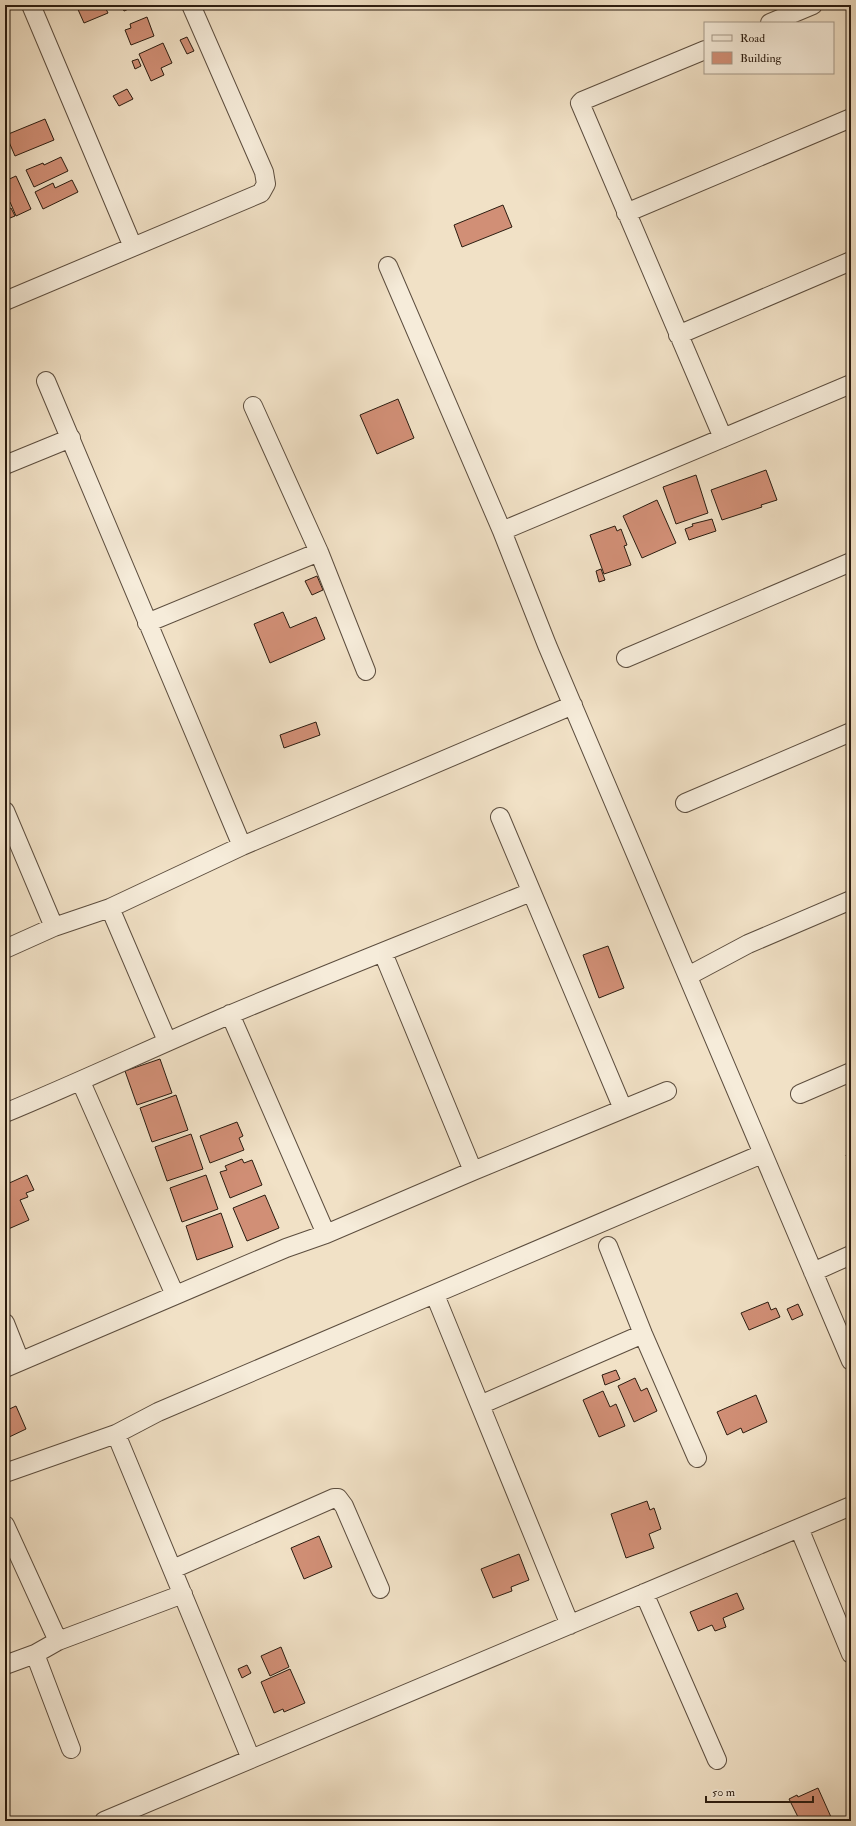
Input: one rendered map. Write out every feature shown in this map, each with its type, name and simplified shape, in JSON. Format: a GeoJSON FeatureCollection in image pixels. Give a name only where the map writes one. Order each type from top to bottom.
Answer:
{"type":"FeatureCollection","features":[{"type":"Feature","properties":{"kind":"street"},"geometry":{"type":"LineString","coordinates":[[31,5],[133,247]]}},
{"type":"Feature","properties":{"kind":"street"},"geometry":{"type":"LineString","coordinates":[[5,300],[261,193],[266,184],[264,172],[191,5]]}},
{"type":"Feature","properties":{"kind":"street"},"geometry":{"type":"LineString","coordinates":[[772,22],[813,5]]}},
{"type":"Feature","properties":{"kind":"street"},"geometry":{"type":"LineString","coordinates":[[704,50],[580,104],[723,438]]}},
{"type":"Feature","properties":{"kind":"street"},"geometry":{"type":"LineString","coordinates":[[626,213],[851,118]]}},
{"type":"Feature","properties":{"kind":"street"},"geometry":{"type":"LineString","coordinates":[[678,335],[851,261]]}},
{"type":"Feature","properties":{"kind":"street"},"geometry":{"type":"LineString","coordinates":[[388,266],[502,531],[547,645],[851,1361]]}},
{"type":"Feature","properties":{"kind":"street"},"geometry":{"type":"LineString","coordinates":[[46,381],[242,846]]}},
{"type":"Feature","properties":{"kind":"street"},"geometry":{"type":"LineString","coordinates":[[502,531],[851,384]]}},
{"type":"Feature","properties":{"kind":"street"},"geometry":{"type":"LineString","coordinates":[[253,406],[319,552],[366,672]]}},
{"type":"Feature","properties":{"kind":"street"},"geometry":{"type":"LineString","coordinates":[[5,466],[71,438]]}},
{"type":"Feature","properties":{"kind":"street"},"geometry":{"type":"LineString","coordinates":[[147,623],[319,552]]}},
{"type":"Feature","properties":{"kind":"street"},"geometry":{"type":"LineString","coordinates":[[626,658],[851,562]]}},
{"type":"Feature","properties":{"kind":"street"},"geometry":{"type":"LineString","coordinates":[[5,949],[54,928],[110,908],[242,846],[573,705]]}},
{"type":"Feature","properties":{"kind":"street"},"geometry":{"type":"LineString","coordinates":[[685,803],[851,732]]}},
{"type":"Feature","properties":{"kind":"street"},"geometry":{"type":"LineString","coordinates":[[5,811],[54,928]]}},
{"type":"Feature","properties":{"kind":"street"},"geometry":{"type":"LineString","coordinates":[[500,817],[623,1109]]}},
{"type":"Feature","properties":{"kind":"street"},"geometry":{"type":"LineString","coordinates":[[5,1113],[81,1082],[230,1014],[531,892]]}},
{"type":"Feature","properties":{"kind":"street"},"geometry":{"type":"LineString","coordinates":[[688,976],[748,944],[851,900]]}},
{"type":"Feature","properties":{"kind":"street"},"geometry":{"type":"LineString","coordinates":[[110,908],[167,1042]]}},
{"type":"Feature","properties":{"kind":"street"},"geometry":{"type":"LineString","coordinates":[[383,953],[473,1171]]}},
{"type":"Feature","properties":{"kind":"street"},"geometry":{"type":"LineString","coordinates":[[230,1014],[326,1234]]}},
{"type":"Feature","properties":{"kind":"street"},"geometry":{"type":"LineString","coordinates":[[800,1094],[851,1072]]}},
{"type":"Feature","properties":{"kind":"street"},"geometry":{"type":"LineString","coordinates":[[81,1082],[175,1296]]}},
{"type":"Feature","properties":{"kind":"street"},"geometry":{"type":"LineString","coordinates":[[5,1323],[13,1364],[286,1248],[326,1234],[473,1171],[667,1091]]}},
{"type":"Feature","properties":{"kind":"street"},"geometry":{"type":"LineString","coordinates":[[5,1473],[116,1434],[158,1412],[435,1295],[762,1154]]}},
{"type":"Feature","properties":{"kind":"street"},"geometry":{"type":"LineString","coordinates":[[608,1246],[643,1334],[697,1458]]}},
{"type":"Feature","properties":{"kind":"street"},"geometry":{"type":"LineString","coordinates":[[813,1272],[851,1255]]}},
{"type":"Feature","properties":{"kind":"street"},"geometry":{"type":"LineString","coordinates":[[435,1295],[570,1625]]}},
{"type":"Feature","properties":{"kind":"street"},"geometry":{"type":"LineString","coordinates":[[480,1406],[643,1334]]}},
{"type":"Feature","properties":{"kind":"street"},"geometry":{"type":"LineString","coordinates":[[116,1434],[251,1759]]}},
{"type":"Feature","properties":{"kind":"street"},"geometry":{"type":"LineString","coordinates":[[173,1569],[334,1498],[338,1498],[344,1506],[380,1588]]}},
{"type":"Feature","properties":{"kind":"street"},"geometry":{"type":"LineString","coordinates":[[104,1821],[851,1506]]}},
{"type":"Feature","properties":{"kind":"street"},"geometry":{"type":"LineString","coordinates":[[5,1526],[58,1641]]}},
{"type":"Feature","properties":{"kind":"street"},"geometry":{"type":"LineString","coordinates":[[799,1528],[851,1654]]}},
{"type":"Feature","properties":{"kind":"street"},"geometry":{"type":"LineString","coordinates":[[644,1593],[717,1760]]}},
{"type":"Feature","properties":{"kind":"street"},"geometry":{"type":"LineString","coordinates":[[5,1665],[35,1654],[58,1641],[183,1594]]}},
{"type":"Feature","properties":{"kind":"street"},"geometry":{"type":"LineString","coordinates":[[35,1654],[71,1749]]}},
{"type":"Feature","properties":{"kind":"building"},"geometry":{"type":"Polygon","coordinates":[[[76,5],[104,5],[108,13],[84,23],[76,5]]]}},
{"type":"Feature","properties":{"kind":"building"},"geometry":{"type":"Polygon","coordinates":[[[121,5],[138,5],[124,11],[121,5]]]}},
{"type":"Feature","properties":{"kind":"building"},"geometry":{"type":"Polygon","coordinates":[[[147,17],[154,36],[131,45],[125,30],[131,28],[130,24],[147,17]]]}},
{"type":"Feature","properties":{"kind":"building"},"geometry":{"type":"Polygon","coordinates":[[[187,37],[194,51],[187,54],[180,40],[187,37]]]}},
{"type":"Feature","properties":{"kind":"building"},"geometry":{"type":"Polygon","coordinates":[[[163,43],[172,63],[161,68],[164,75],[151,81],[139,54],[163,43]]]}},
{"type":"Feature","properties":{"kind":"building"},"geometry":{"type":"Polygon","coordinates":[[[138,59],[141,66],[135,69],[132,61],[138,59]]]}},
{"type":"Feature","properties":{"kind":"building"},"geometry":{"type":"Polygon","coordinates":[[[127,89],[133,99],[119,106],[113,96],[127,89]]]}},
{"type":"Feature","properties":{"kind":"building"},"geometry":{"type":"Polygon","coordinates":[[[45,119],[54,140],[15,156],[6,135],[45,119]]]}},
{"type":"Feature","properties":{"kind":"building"},"geometry":{"type":"Polygon","coordinates":[[[61,157],[68,171],[34,187],[26,170],[43,163],[44,165],[61,157]]]}},
{"type":"Feature","properties":{"kind":"building"},"geometry":{"type":"Polygon","coordinates":[[[16,176],[31,209],[16,216],[10,202],[5,204],[5,181],[16,176]]]}},
{"type":"Feature","properties":{"kind":"building"},"geometry":{"type":"Polygon","coordinates":[[[72,180],[78,192],[43,209],[35,192],[53,183],[55,188],[72,180]]]}},
{"type":"Feature","properties":{"kind":"building"},"geometry":{"type":"Polygon","coordinates":[[[503,205],[512,227],[462,247],[454,225],[503,205]]]}},
{"type":"Feature","properties":{"kind":"building"},"geometry":{"type":"Polygon","coordinates":[[[11,208],[15,216],[5,220],[5,211],[11,208]]]}},
{"type":"Feature","properties":{"kind":"building"},"geometry":{"type":"Polygon","coordinates":[[[398,399],[414,438],[377,454],[360,415],[398,399]]]}},
{"type":"Feature","properties":{"kind":"building"},"geometry":{"type":"Polygon","coordinates":[[[766,470],[777,500],[761,505],[762,507],[722,520],[711,490],[766,470]]]}},
{"type":"Feature","properties":{"kind":"building"},"geometry":{"type":"Polygon","coordinates":[[[696,475],[708,513],[676,524],[663,487],[696,475]]]}},
{"type":"Feature","properties":{"kind":"building"},"geometry":{"type":"Polygon","coordinates":[[[657,500],[676,543],[642,558],[623,516],[657,500]]]}},
{"type":"Feature","properties":{"kind":"building"},"geometry":{"type":"Polygon","coordinates":[[[712,519],[716,531],[689,540],[685,529],[693,526],[692,524],[712,519]]]}},
{"type":"Feature","properties":{"kind":"building"},"geometry":{"type":"Polygon","coordinates":[[[615,526],[617,531],[621,529],[627,545],[624,546],[631,565],[604,574],[590,535],[615,526]]]}},
{"type":"Feature","properties":{"kind":"building"},"geometry":{"type":"Polygon","coordinates":[[[601,569],[605,580],[599,582],[596,571],[601,569]]]}},
{"type":"Feature","properties":{"kind":"building"},"geometry":{"type":"Polygon","coordinates":[[[317,576],[323,590],[312,595],[305,581],[317,576]]]}},
{"type":"Feature","properties":{"kind":"building"},"geometry":{"type":"Polygon","coordinates":[[[283,612],[290,628],[316,617],[325,639],[270,663],[254,624],[283,612]]]}},
{"type":"Feature","properties":{"kind":"building"},"geometry":{"type":"Polygon","coordinates":[[[316,722],[320,735],[284,748],[280,735],[316,722]]]}},
{"type":"Feature","properties":{"kind":"building"},"geometry":{"type":"Polygon","coordinates":[[[608,946],[624,988],[599,998],[583,955],[608,946]]]}},
{"type":"Feature","properties":{"kind":"building"},"geometry":{"type":"Polygon","coordinates":[[[160,1059],[172,1093],[137,1105],[125,1071],[160,1059]]]}},
{"type":"Feature","properties":{"kind":"building"},"geometry":{"type":"Polygon","coordinates":[[[176,1095],[188,1130],[152,1142],[140,1108],[176,1095]]]}},
{"type":"Feature","properties":{"kind":"building"},"geometry":{"type":"Polygon","coordinates":[[[237,1122],[243,1136],[239,1138],[244,1150],[210,1163],[200,1136],[237,1122]]]}},
{"type":"Feature","properties":{"kind":"building"},"geometry":{"type":"Polygon","coordinates":[[[191,1134],[203,1169],[167,1181],[155,1147],[191,1134]]]}},
{"type":"Feature","properties":{"kind":"building"},"geometry":{"type":"Polygon","coordinates":[[[851,1153],[851,1168],[846,1155],[851,1153]]]}},
{"type":"Feature","properties":{"kind":"building"},"geometry":{"type":"Polygon","coordinates":[[[242,1159],[244,1163],[252,1160],[262,1185],[230,1198],[220,1172],[227,1170],[225,1166],[242,1159]]]}},
{"type":"Feature","properties":{"kind":"building"},"geometry":{"type":"Polygon","coordinates":[[[27,1175],[34,1190],[26,1193],[28,1197],[20,1200],[29,1220],[6,1230],[5,1185],[27,1175]]]}},
{"type":"Feature","properties":{"kind":"building"},"geometry":{"type":"Polygon","coordinates":[[[206,1175],[218,1209],[182,1222],[170,1188],[206,1175]]]}},
{"type":"Feature","properties":{"kind":"building"},"geometry":{"type":"Polygon","coordinates":[[[265,1195],[279,1228],[247,1241],[233,1208],[265,1195]]]}},
{"type":"Feature","properties":{"kind":"building"},"geometry":{"type":"Polygon","coordinates":[[[221,1213],[233,1247],[197,1260],[186,1226],[221,1213]]]}},
{"type":"Feature","properties":{"kind":"building"},"geometry":{"type":"Polygon","coordinates":[[[768,1302],[771,1310],[776,1308],[780,1317],[749,1330],[741,1313],[768,1302]]]}},
{"type":"Feature","properties":{"kind":"building"},"geometry":{"type":"Polygon","coordinates":[[[798,1304],[803,1315],[792,1320],[787,1309],[798,1304]]]}},
{"type":"Feature","properties":{"kind":"building"},"geometry":{"type":"Polygon","coordinates":[[[616,1370],[620,1379],[605,1385],[602,1375],[616,1370]]]}},
{"type":"Feature","properties":{"kind":"building"},"geometry":{"type":"Polygon","coordinates":[[[635,1378],[641,1391],[647,1388],[657,1411],[634,1422],[618,1386],[635,1378]]]}},
{"type":"Feature","properties":{"kind":"building"},"geometry":{"type":"Polygon","coordinates":[[[603,1391],[610,1407],[616,1404],[625,1426],[599,1437],[583,1400],[603,1391]]]}},
{"type":"Feature","properties":{"kind":"building"},"geometry":{"type":"Polygon","coordinates":[[[756,1395],[767,1422],[743,1433],[741,1428],[727,1435],[717,1412],[756,1395]]]}},
{"type":"Feature","properties":{"kind":"building"},"geometry":{"type":"Polygon","coordinates":[[[16,1406],[26,1429],[5,1439],[5,1411],[16,1406]]]}},
{"type":"Feature","properties":{"kind":"building"},"geometry":{"type":"Polygon","coordinates":[[[647,1501],[650,1510],[654,1508],[661,1529],[649,1534],[654,1548],[626,1558],[611,1514],[647,1501]]]}},
{"type":"Feature","properties":{"kind":"building"},"geometry":{"type":"Polygon","coordinates":[[[319,1536],[332,1567],[304,1579],[291,1548],[319,1536]]]}},
{"type":"Feature","properties":{"kind":"building"},"geometry":{"type":"Polygon","coordinates":[[[519,1554],[529,1580],[511,1587],[512,1591],[493,1598],[481,1569],[519,1554]]]}},
{"type":"Feature","properties":{"kind":"building"},"geometry":{"type":"Polygon","coordinates":[[[737,1593],[744,1609],[723,1618],[726,1627],[715,1631],[712,1625],[698,1631],[690,1612],[737,1593]]]}},
{"type":"Feature","properties":{"kind":"building"},"geometry":{"type":"Polygon","coordinates":[[[281,1647],[289,1667],[270,1676],[261,1656],[281,1647]]]}},
{"type":"Feature","properties":{"kind":"building"},"geometry":{"type":"Polygon","coordinates":[[[247,1665],[251,1673],[242,1678],[238,1669],[247,1665]]]}},
{"type":"Feature","properties":{"kind":"building"},"geometry":{"type":"Polygon","coordinates":[[[290,1669],[305,1703],[284,1712],[283,1709],[274,1713],[261,1682],[290,1669]]]}},
{"type":"Feature","properties":{"kind":"building"},"geometry":{"type":"Polygon","coordinates":[[[818,1788],[831,1817],[822,1821],[800,1821],[789,1799],[797,1795],[798,1797],[818,1788]]]}}]}
